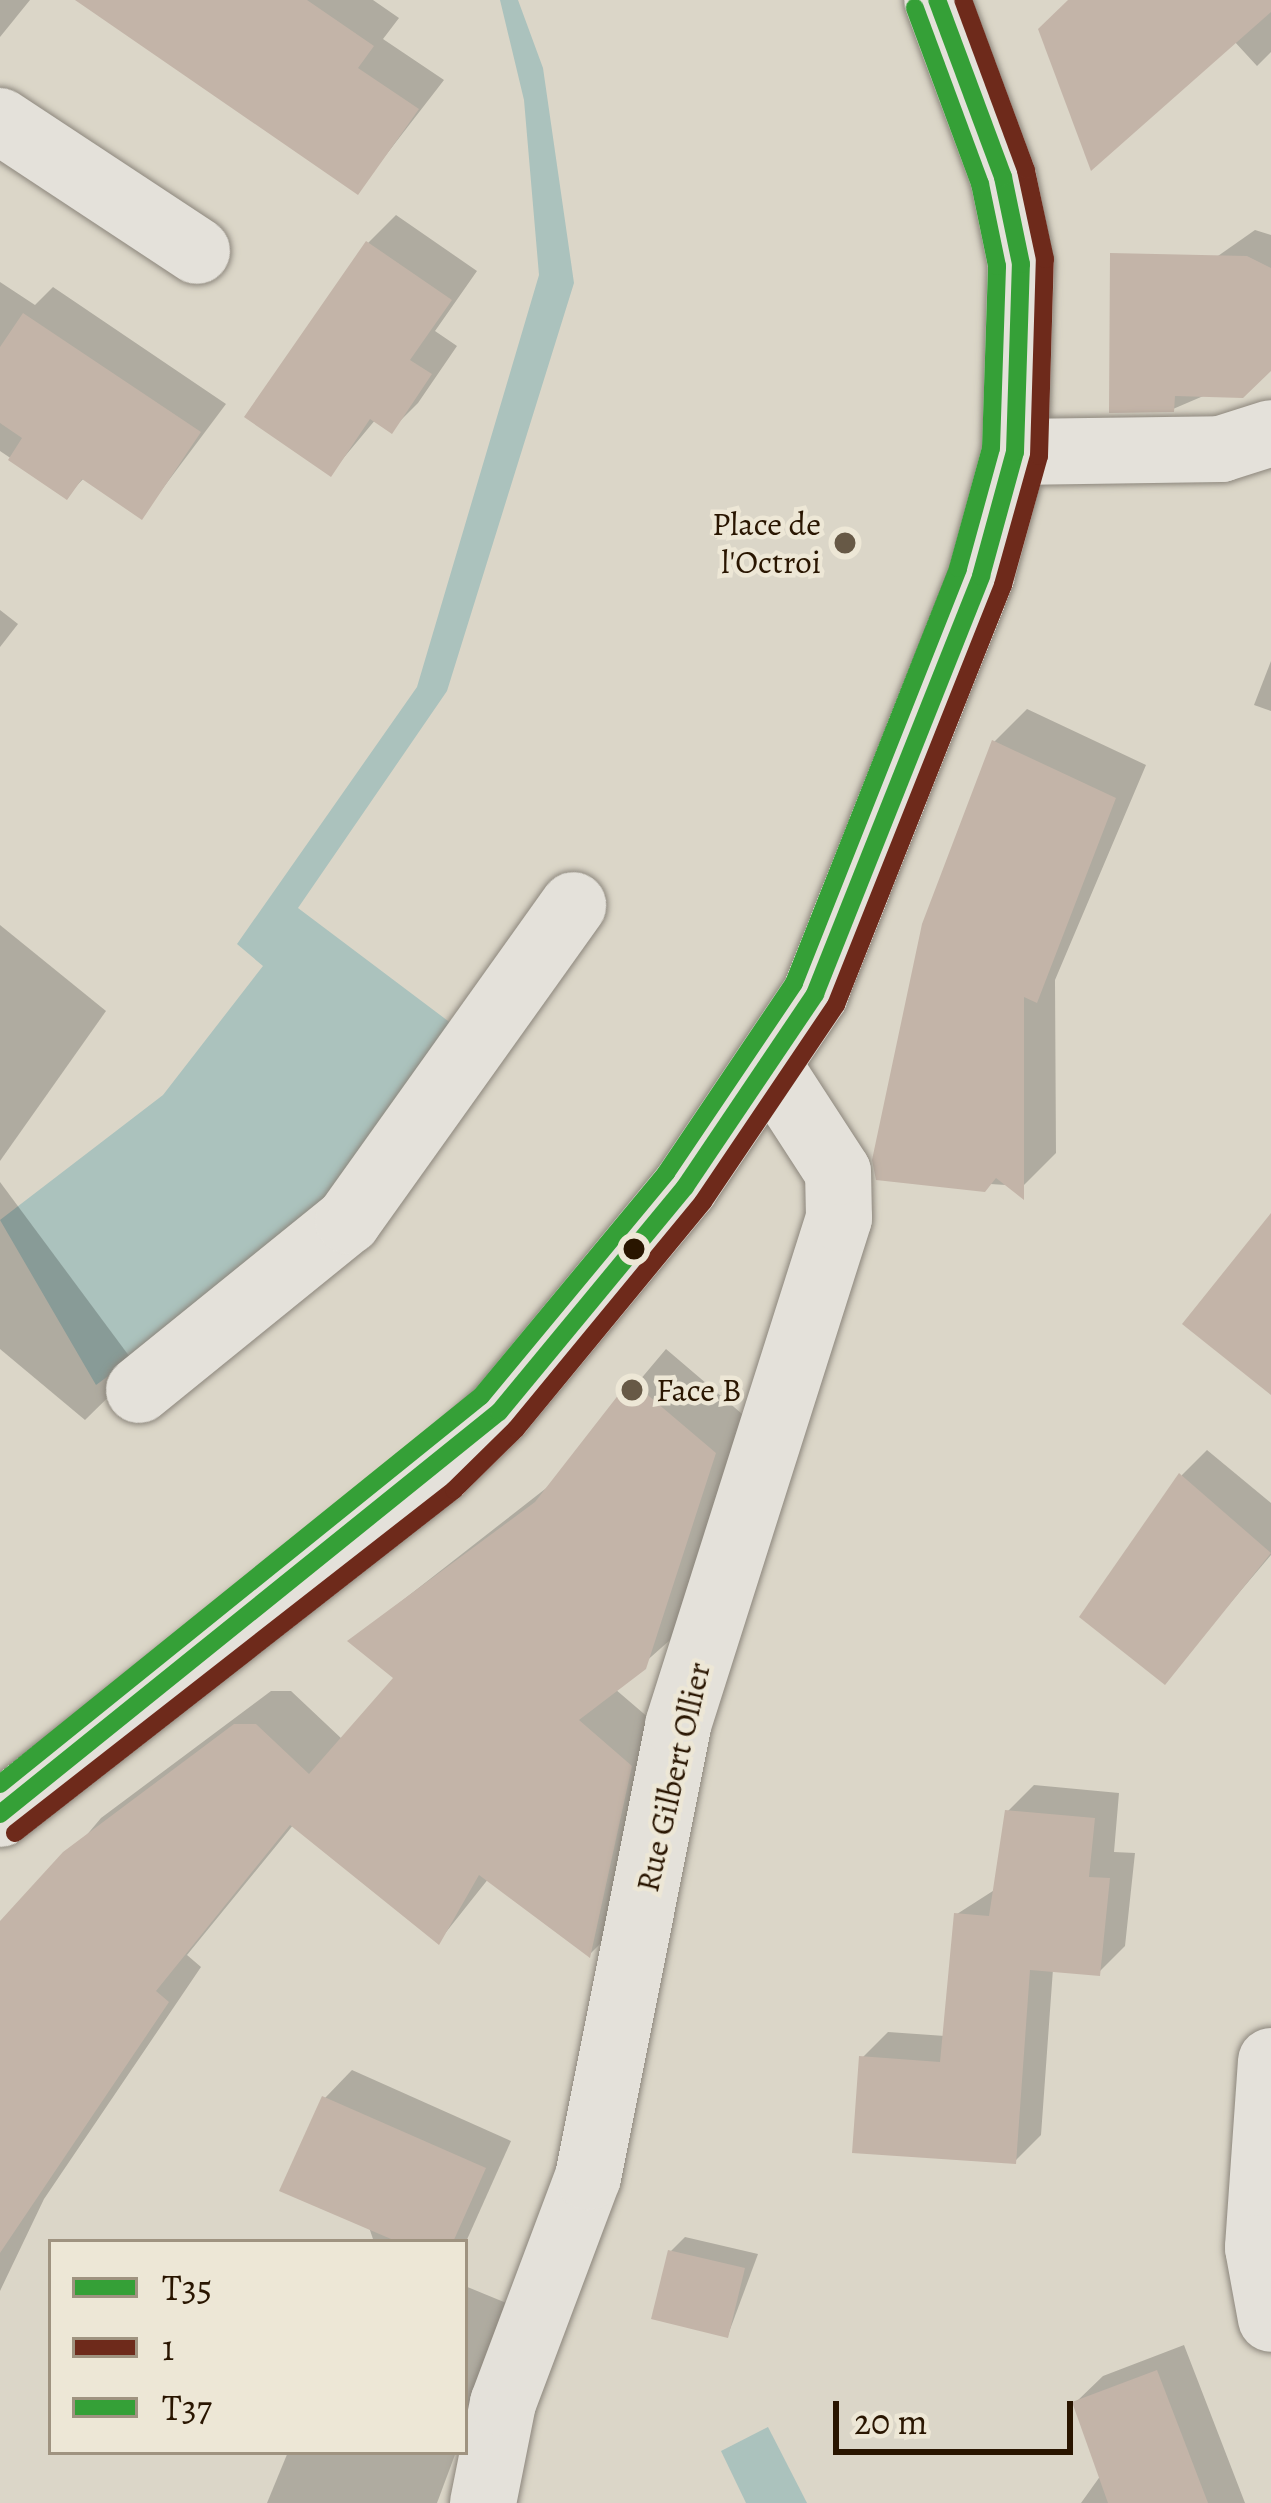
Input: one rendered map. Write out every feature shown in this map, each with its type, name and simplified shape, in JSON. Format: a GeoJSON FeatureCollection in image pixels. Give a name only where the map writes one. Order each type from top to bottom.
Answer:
{"type":"FeatureCollection","features":[{"type":"Feature","properties":{"kind":"street"},"geometry":{"type":"LineString","coordinates":[[0,1814],[440,1472],[636,1250],[771,1070],[815,994],[981,576],[1015,452],[1021,264],[1004,177],[941,1]]}},
{"type":"Feature","properties":{"kind":"street"},"geometry":{"type":"LineString","coordinates":[[0,121],[196,251]]}},
{"type":"Feature","properties":{"kind":"street"},"geometry":{"type":"LineString","coordinates":[[1015,452],[1221,449],[1271,433]]}},
{"type":"Feature","properties":{"kind":"street"},"geometry":{"type":"LineString","coordinates":[[139,1390],[347,1221],[573,905]]}},
{"type":"Feature","properties":{"kind":"street","name":"Rue Gilbert Ollier"},"geometry":{"type":"LineString","coordinates":[[483,2503],[503,2402],[588,2177],[678,1726],[839,1218],[838,1172],[771,1070]]}},
{"type":"Feature","properties":{"kind":"street"},"geometry":{"type":"LineString","coordinates":[[1271,2061],[1258,2248],[1271,2319]]}},
{"type":"Feature","properties":{"kind":"water"},"geometry":{"type":"Polygon","coordinates":[[[500,0],[518,0],[543,68],[574,283],[447,691],[298,908],[456,1027],[304,1233],[96,1385],[0,1220],[163,1095],[263,966],[237,944],[417,687],[539,275],[524,100],[500,0]]]}},
{"type":"Feature","properties":{"kind":"water"},"geometry":{"type":"Polygon","coordinates":[[[768,2427],[807,2503],[746,2503],[721,2451],[768,2427]]]}},
{"type":"Feature","properties":{"kind":"building"},"geometry":{"type":"Polygon","coordinates":[[[75,0],[307,0],[374,46],[358,68],[419,109],[358,195],[75,0]]]}},
{"type":"Feature","properties":{"kind":"building"},"geometry":{"type":"Polygon","coordinates":[[[1068,0],[1271,0],[1271,12],[1091,171],[1038,29],[1068,0]]]}},
{"type":"Feature","properties":{"kind":"building"},"geometry":{"type":"Polygon","coordinates":[[[366,241],[452,300],[410,360],[432,374],[392,434],[370,419],[331,477],[244,417],[366,241]]]}},
{"type":"Feature","properties":{"kind":"building"},"geometry":{"type":"Polygon","coordinates":[[[1110,253],[1247,256],[1271,268],[1271,371],[1243,398],[1175,396],[1174,412],[1109,413],[1110,253]]]}},
{"type":"Feature","properties":{"kind":"building"},"geometry":{"type":"Polygon","coordinates":[[[23,313],[201,432],[142,520],[82,479],[67,500],[8,460],[22,438],[0,423],[0,347],[23,313]]]}},
{"type":"Feature","properties":{"kind":"building"},"geometry":{"type":"Polygon","coordinates":[[[992,740],[1116,798],[1037,1003],[1024,997],[1024,1200],[996,1178],[985,1192],[876,1180],[872,1160],[922,924],[992,740]]]}},
{"type":"Feature","properties":{"kind":"building"},"geometry":{"type":"Polygon","coordinates":[[[1271,1213],[1271,1395],[1182,1324],[1271,1213]]]}},
{"type":"Feature","properties":{"kind":"building"},"geometry":{"type":"Polygon","coordinates":[[[630,1380],[716,1453],[646,1669],[579,1720],[632,1766],[590,1958],[479,1875],[439,1945],[290,1825],[156,1991],[169,2002],[0,2253],[0,1921],[63,1852],[234,1724],[256,1724],[309,1774],[393,1678],[347,1641],[535,1502],[630,1380]]]}},
{"type":"Feature","properties":{"kind":"building"},"geometry":{"type":"Polygon","coordinates":[[[1179,1473],[1271,1553],[1165,1685],[1079,1617],[1179,1473]]]}},
{"type":"Feature","properties":{"kind":"building"},"geometry":{"type":"Polygon","coordinates":[[[1005,1810],[1095,1818],[1089,1877],[1110,1878],[1100,1976],[1030,1970],[1016,2164],[852,2153],[859,2056],[940,2062],[954,1913],[989,1916],[1005,1810]]]}},
{"type":"Feature","properties":{"kind":"building"},"geometry":{"type":"Polygon","coordinates":[[[322,2096],[486,2168],[454,2239],[391,2239],[279,2191],[322,2096]]]}},
{"type":"Feature","properties":{"kind":"building"},"geometry":{"type":"Polygon","coordinates":[[[668,2250],[745,2268],[728,2338],[651,2319],[668,2250]]]}},
{"type":"Feature","properties":{"kind":"building"},"geometry":{"type":"Polygon","coordinates":[[[1157,2370],[1208,2503],[1108,2503],[1072,2402],[1157,2370]]]}},
{"type":"Feature","properties":{"kind":"transit line","name":"T35"},"geometry":{"type":"LineString","coordinates":[[0,1814],[499,1412],[685,1187],[815,994],[981,576],[1015,452],[1021,264],[1003,177],[937,0]]}},
{"type":"Feature","properties":{"kind":"transit line","name":"1"},"geometry":{"type":"LineString","coordinates":[[15,1833],[454,1490],[516,1429],[703,1202],[836,1005],[1003,585],[1039,456],[1045,259],[1026,170],[963,0]]}},
{"type":"Feature","properties":{"kind":"transit line","name":"T37"},"geometry":{"type":"LineString","coordinates":[[0,1784],[481,1396],[666,1173],[794,983],[958,568],[991,448],[997,266],[980,184],[915,8]]}},
{"type":"Feature","properties":{"kind":"place","name":"Place de l'Octroi"},"geometry":{"type":"Point","coordinates":[845,543]}},
{"type":"Feature","properties":{"kind":"place","name":"Face B"},"geometry":{"type":"Point","coordinates":[632,1390]}}]}
